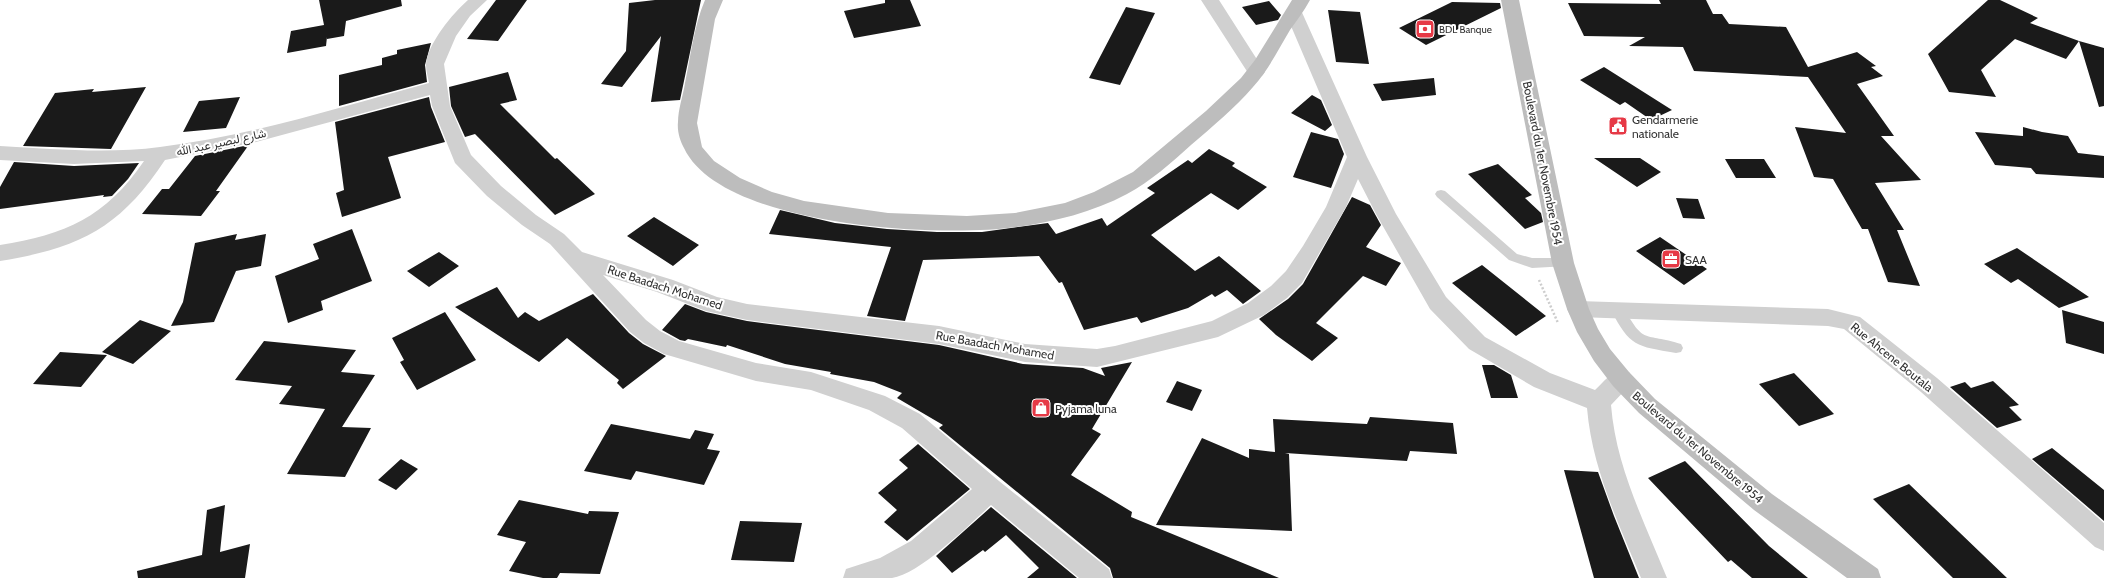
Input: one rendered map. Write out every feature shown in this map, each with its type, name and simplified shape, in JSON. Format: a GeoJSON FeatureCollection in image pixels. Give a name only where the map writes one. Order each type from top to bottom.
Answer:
{"type":"FeatureCollection","features":[{"type":"Feature","properties":{"kind":"main road"},"geometry":{"type":"LineString","coordinates":[[714,0],[706,19],[687,123],[688,137],[694,150],[705,165],[733,184],[782,202],[811,209],[881,220],[959,224],[998,222],[1058,212],[1101,197],[1134,181],[1156,165],[1237,93],[1256,72],[1298,6]]}},
{"type":"Feature","properties":{"kind":"main road","name":"Boulevard du 1er Novembre 1954"},"geometry":{"type":"LineString","coordinates":[[1510,0],[1563,263],[1578,309],[1588,332],[1602,355],[1621,379],[1647,406],[1763,502],[1868,578]]}},
{"type":"Feature","properties":{"kind":"street","name":"Rue Baadach Mohamed"},"geometry":{"type":"LineString","coordinates":[[478,0],[464,12],[440,49],[435,64],[437,87],[448,125],[462,158],[494,190],[529,220],[557,239],[617,305],[652,337],[672,348],[756,372],[811,381],[877,403],[911,421],[990,489],[1100,578]]}},
{"type":"Feature","properties":{"kind":"street"},"geometry":{"type":"LineString","coordinates":[[1210,0],[1256,72]]}},
{"type":"Feature","properties":{"kind":"street"},"geometry":{"type":"LineString","coordinates":[[1298,6],[1357,157],[1386,214],[1438,303],[1477,343],[1516,367],[1542,380],[1599,402]]}},
{"type":"Feature","properties":{"kind":"street","name":"شارع لبصير عبد الله"},"geometry":{"type":"LineString","coordinates":[[0,154],[74,157],[159,154],[256,136],[437,87]]}},
{"type":"Feature","properties":{"kind":"street"},"geometry":{"type":"LineString","coordinates":[[0,253],[51,244],[90,228],[127,197],[145,176],[159,154]]}},
{"type":"Feature","properties":{"kind":"street","name":"Rue Baadach Mohamed"},"geometry":{"type":"LineString","coordinates":[[574,257],[665,286],[714,305],[748,312],[939,335],[1025,353],[1097,358],[1115,355],[1218,328],[1256,309],[1279,292],[1294,277],[1312,251],[1339,201],[1357,157]]}},
{"type":"Feature","properties":{"kind":"street","name":"Rue Ahcene Boutala"},"geometry":{"type":"LineString","coordinates":[[1578,309],[1722,312],[1802,318],[1838,318],[1852,323],[1929,385],[2104,539]]}},
{"type":"Feature","properties":{"kind":"street"},"geometry":{"type":"LineString","coordinates":[[1621,379],[1599,402],[1604,442],[1613,472],[1654,578]]}},
{"type":"Feature","properties":{"kind":"street"},"geometry":{"type":"LineString","coordinates":[[856,578],[890,567],[905,559],[939,535],[990,489]]}},
{"type":"Feature","properties":{"kind":"lane"},"geometry":{"type":"LineString","coordinates":[[1441,194],[1505,252],[1522,261],[1532,263],[1563,263]]}},
{"type":"Feature","properties":{"kind":"lane"},"geometry":{"type":"LineString","coordinates":[[1618,310],[1629,332],[1638,340],[1676,348]]}},
{"type":"Feature","properties":{"kind":"path"},"geometry":{"type":"LineString","coordinates":[[1532,263],[1560,328]]}},
{"type":"Feature","properties":{"kind":"building"},"geometry":{"type":"Polygon","coordinates":[[[319,0],[401,0],[402,6],[346,21],[344,36],[327,39],[327,37],[326,46],[287,53],[291,31],[324,25],[319,0]]]}},
{"type":"Feature","properties":{"kind":"building"},"geometry":{"type":"Polygon","coordinates":[[[496,0],[527,0],[498,41],[467,39],[496,0]]]}},
{"type":"Feature","properties":{"kind":"building"},"geometry":{"type":"Polygon","coordinates":[[[655,0],[701,0],[680,100],[651,102],[661,36],[622,87],[601,84],[626,51],[629,3],[655,0]]]}},
{"type":"Feature","properties":{"kind":"building"},"geometry":{"type":"Polygon","coordinates":[[[885,0],[910,0],[921,26],[854,38],[844,11],[885,3],[885,0]]]}},
{"type":"Feature","properties":{"kind":"building"},"geometry":{"type":"Polygon","coordinates":[[[1659,0],[1706,0],[1713,14],[1722,14],[1729,24],[1786,27],[1808,67],[1857,52],[1876,66],[1871,67],[1883,76],[1857,84],[1894,136],[1881,136],[1921,180],[1875,183],[1904,230],[1897,230],[1920,286],[1888,282],[1868,229],[1862,229],[1833,179],[1814,177],[1795,127],[1846,133],[1808,77],[1694,71],[1683,47],[1629,46],[1645,37],[1584,36],[1568,3],[1661,4],[1659,0]]]}},
{"type":"Feature","properties":{"kind":"building"},"geometry":{"type":"Polygon","coordinates":[[[1988,0],[2000,0],[2038,18],[2030,23],[2079,41],[2066,59],[2015,39],[1981,70],[1996,97],[1949,92],[1928,54],[1988,0]]]}},
{"type":"Feature","properties":{"kind":"building"},"geometry":{"type":"Polygon","coordinates":[[[1269,1],[1281,15],[1278,20],[1256,25],[1242,7],[1269,1]]]}},
{"type":"Feature","properties":{"kind":"building"},"geometry":{"type":"Polygon","coordinates":[[[1452,2],[1500,3],[1501,8],[1426,45],[1399,28],[1452,2]]]}},
{"type":"Feature","properties":{"kind":"building"},"geometry":{"type":"Polygon","coordinates":[[[1126,7],[1155,13],[1120,85],[1089,78],[1126,7]]]}},
{"type":"Feature","properties":{"kind":"building"},"geometry":{"type":"Polygon","coordinates":[[[1328,10],[1360,12],[1369,64],[1336,62],[1328,10]]]}},
{"type":"Feature","properties":{"kind":"building"},"geometry":{"type":"Polygon","coordinates":[[[2079,41],[2104,48],[2104,106],[2099,107],[2079,41]]]}},
{"type":"Feature","properties":{"kind":"building"},"geometry":{"type":"Polygon","coordinates":[[[431,43],[425,65],[427,82],[339,106],[339,75],[382,65],[382,58],[397,54],[397,50],[431,43]]]}},
{"type":"Feature","properties":{"kind":"building"},"geometry":{"type":"Polygon","coordinates":[[[1604,67],[1672,110],[1651,120],[1625,102],[1620,105],[1580,80],[1604,67]]]}},
{"type":"Feature","properties":{"kind":"building"},"geometry":{"type":"Polygon","coordinates":[[[508,72],[517,100],[500,104],[555,159],[557,158],[595,194],[555,215],[475,134],[465,137],[451,106],[449,87],[508,72]]]}},
{"type":"Feature","properties":{"kind":"building"},"geometry":{"type":"Polygon","coordinates":[[[1434,78],[1436,95],[1382,101],[1373,84],[1434,78]]]}},
{"type":"Feature","properties":{"kind":"building"},"geometry":{"type":"Polygon","coordinates":[[[146,87],[111,149],[23,146],[55,93],[94,89],[92,92],[146,87]]]}},
{"type":"Feature","properties":{"kind":"building"},"geometry":{"type":"Polygon","coordinates":[[[1312,95],[1321,100],[1332,125],[1325,131],[1291,113],[1312,95]]]}},
{"type":"Feature","properties":{"kind":"building"},"geometry":{"type":"Polygon","coordinates":[[[240,97],[226,128],[183,132],[199,101],[240,97]]]}},
{"type":"Feature","properties":{"kind":"building"},"geometry":{"type":"Polygon","coordinates":[[[429,97],[431,107],[445,142],[388,157],[401,198],[342,217],[336,193],[344,190],[335,122],[429,97]]]}},
{"type":"Feature","properties":{"kind":"building"},"geometry":{"type":"Polygon","coordinates":[[[2023,127],[2068,136],[2078,153],[2104,156],[2104,178],[2036,174],[2031,168],[1995,165],[1975,132],[2023,136],[2023,127]]]}},
{"type":"Feature","properties":{"kind":"building"},"geometry":{"type":"Polygon","coordinates":[[[1311,132],[1338,139],[1344,154],[1331,188],[1293,177],[1311,132]]]}},
{"type":"Feature","properties":{"kind":"building"},"geometry":{"type":"Polygon","coordinates":[[[248,146],[216,191],[220,191],[201,216],[142,214],[162,189],[169,189],[195,156],[248,146]]]}},
{"type":"Feature","properties":{"kind":"building"},"geometry":{"type":"Polygon","coordinates":[[[1209,149],[1235,163],[1232,166],[1267,187],[1238,210],[1211,193],[1151,235],[1195,271],[1219,256],[1261,291],[1243,304],[1227,290],[1215,297],[1212,294],[1188,308],[1141,323],[1137,317],[1084,330],[1062,282],[1059,283],[1039,256],[923,260],[905,321],[867,316],[891,247],[769,234],[780,210],[835,223],[887,229],[937,232],[982,232],[1048,223],[1056,234],[1102,218],[1107,226],[1155,193],[1147,188],[1188,160],[1192,163],[1209,149]]]}},
{"type":"Feature","properties":{"kind":"building"},"geometry":{"type":"Polygon","coordinates":[[[1594,158],[1640,158],[1661,172],[1637,187],[1594,158]]]}},
{"type":"Feature","properties":{"kind":"building"},"geometry":{"type":"Polygon","coordinates":[[[1725,159],[1764,159],[1776,178],[1736,178],[1725,159]]]}},
{"type":"Feature","properties":{"kind":"building"},"geometry":{"type":"Polygon","coordinates":[[[14,162],[74,166],[139,163],[128,179],[112,196],[103,197],[104,195],[0,209],[0,187],[14,162]]]}},
{"type":"Feature","properties":{"kind":"building"},"geometry":{"type":"Polygon","coordinates":[[[1498,164],[1532,195],[1525,198],[1541,213],[1543,222],[1525,229],[1468,174],[1498,164]]]}},
{"type":"Feature","properties":{"kind":"building"},"geometry":{"type":"Polygon","coordinates":[[[1352,197],[1370,205],[1381,225],[1366,247],[1401,263],[1386,286],[1363,276],[1316,323],[1338,338],[1312,361],[1276,335],[1259,319],[1288,299],[1303,284],[1352,197]]]}},
{"type":"Feature","properties":{"kind":"building"},"geometry":{"type":"Polygon","coordinates":[[[1676,198],[1698,199],[1705,219],[1683,218],[1676,198]]]}},
{"type":"Feature","properties":{"kind":"building"},"geometry":{"type":"Polygon","coordinates":[[[654,217],[699,245],[673,266],[627,236],[654,217]]]}},
{"type":"Feature","properties":{"kind":"building"},"geometry":{"type":"Polygon","coordinates":[[[352,229],[372,281],[321,301],[323,310],[288,323],[275,276],[319,259],[313,244],[352,229]]]}},
{"type":"Feature","properties":{"kind":"building"},"geometry":{"type":"Polygon","coordinates":[[[237,234],[235,240],[266,234],[261,266],[236,271],[214,322],[171,326],[183,302],[195,243],[237,234]]]}},
{"type":"Feature","properties":{"kind":"building","name":"SAA"},"geometry":{"type":"Polygon","coordinates":[[[1660,237],[1707,269],[1684,285],[1636,251],[1660,237]]]}},
{"type":"Feature","properties":{"kind":"building"},"geometry":{"type":"Polygon","coordinates":[[[2017,248],[2089,297],[2059,308],[2018,279],[2011,283],[1984,264],[2017,248]]]}},
{"type":"Feature","properties":{"kind":"building"},"geometry":{"type":"Polygon","coordinates":[[[439,252],[459,266],[429,287],[407,271],[439,252]]]}},
{"type":"Feature","properties":{"kind":"building"},"geometry":{"type":"Polygon","coordinates":[[[1482,265],[1546,316],[1516,336],[1452,283],[1482,265]]]}},
{"type":"Feature","properties":{"kind":"building"},"geometry":{"type":"Polygon","coordinates":[[[497,287],[518,318],[525,312],[539,321],[593,294],[629,333],[643,344],[666,356],[623,389],[617,383],[619,380],[567,338],[539,362],[455,307],[497,287]]]}},
{"type":"Feature","properties":{"kind":"building"},"geometry":{"type":"Polygon","coordinates":[[[685,304],[706,312],[747,321],[939,345],[1023,364],[1083,368],[1105,376],[1101,368],[1132,362],[1092,429],[1101,434],[1071,475],[1132,512],[1131,517],[1279,578],[1113,578],[1110,568],[939,428],[943,425],[897,398],[902,393],[874,382],[830,374],[831,372],[785,364],[727,345],[726,347],[688,339],[685,341],[680,340],[662,330],[685,304]]]}},
{"type":"Feature","properties":{"kind":"building"},"geometry":{"type":"Polygon","coordinates":[[[2062,310],[2104,322],[2104,354],[2066,343],[2062,310]]]}},
{"type":"Feature","properties":{"kind":"building"},"geometry":{"type":"Polygon","coordinates":[[[445,312],[476,360],[417,390],[400,362],[404,360],[392,338],[445,312]]]}},
{"type":"Feature","properties":{"kind":"building"},"geometry":{"type":"Polygon","coordinates":[[[140,320],[171,331],[133,364],[102,352],[140,320]]]}},
{"type":"Feature","properties":{"kind":"building"},"geometry":{"type":"Polygon","coordinates":[[[264,341],[356,350],[341,372],[375,375],[342,427],[371,428],[345,477],[287,474],[325,409],[279,404],[292,386],[235,380],[264,341]]]}},
{"type":"Feature","properties":{"kind":"building"},"geometry":{"type":"Polygon","coordinates":[[[60,352],[107,355],[81,387],[33,384],[60,352]]]}},
{"type":"Feature","properties":{"kind":"building"},"geometry":{"type":"Polygon","coordinates":[[[1482,365],[1494,365],[1511,375],[1518,398],[1491,398],[1482,365]]]}},
{"type":"Feature","properties":{"kind":"building"},"geometry":{"type":"Polygon","coordinates":[[[1794,373],[1834,414],[1799,426],[1759,384],[1794,373]]]}},
{"type":"Feature","properties":{"kind":"building"},"geometry":{"type":"Polygon","coordinates":[[[1177,381],[1202,390],[1192,411],[1166,402],[1177,381]]]}},
{"type":"Feature","properties":{"kind":"building"},"geometry":{"type":"Polygon","coordinates":[[[1993,381],[2019,405],[2009,407],[2022,420],[1997,428],[1950,387],[1965,382],[1971,388],[1993,381]]]}},
{"type":"Feature","properties":{"kind":"building"},"geometry":{"type":"Polygon","coordinates":[[[1370,417],[1453,423],[1457,454],[1410,451],[1407,461],[1285,453],[1289,454],[1292,531],[1156,525],[1202,438],[1249,458],[1249,449],[1275,452],[1273,419],[1367,424],[1370,417]]]}},
{"type":"Feature","properties":{"kind":"building"},"geometry":{"type":"Polygon","coordinates":[[[611,424],[690,439],[695,430],[714,434],[707,449],[720,451],[704,485],[636,471],[631,480],[584,471],[611,424]]]}},
{"type":"Feature","properties":{"kind":"building"},"geometry":{"type":"Polygon","coordinates":[[[918,444],[970,489],[907,541],[884,522],[897,510],[878,493],[908,468],[899,460],[918,444]]]}},
{"type":"Feature","properties":{"kind":"building"},"geometry":{"type":"Polygon","coordinates":[[[2052,448],[2104,490],[2104,521],[2032,459],[2052,448]]]}},
{"type":"Feature","properties":{"kind":"building"},"geometry":{"type":"Polygon","coordinates":[[[401,459],[418,469],[396,490],[378,480],[401,459]]]}},
{"type":"Feature","properties":{"kind":"building"},"geometry":{"type":"Polygon","coordinates":[[[1685,461],[1769,546],[1808,578],[1752,578],[1731,560],[1728,562],[1648,478],[1685,461]]]}},
{"type":"Feature","properties":{"kind":"building"},"geometry":{"type":"Polygon","coordinates":[[[1564,470],[1598,472],[1639,578],[1594,578],[1564,470]]]}},
{"type":"Feature","properties":{"kind":"building"},"geometry":{"type":"Polygon","coordinates":[[[1909,484],[2007,578],[1953,578],[1873,499],[1909,484]]]}},
{"type":"Feature","properties":{"kind":"building"},"geometry":{"type":"Polygon","coordinates":[[[519,500],[588,514],[589,511],[619,512],[600,574],[560,573],[557,578],[543,578],[509,571],[526,542],[497,535],[519,500]]]}},
{"type":"Feature","properties":{"kind":"building"},"geometry":{"type":"Polygon","coordinates":[[[225,505],[220,552],[250,544],[245,578],[138,578],[137,571],[202,555],[207,510],[225,505]]]}},
{"type":"Feature","properties":{"kind":"building"},"geometry":{"type":"Polygon","coordinates":[[[991,507],[1077,578],[1027,578],[1039,568],[1006,535],[985,552],[983,550],[952,573],[936,556],[991,507]]]}},
{"type":"Feature","properties":{"kind":"building"},"geometry":{"type":"Polygon","coordinates":[[[740,521],[802,523],[794,562],[731,560],[740,521]]]}},
{"type":"Feature","properties":{"kind":"place","name":"BDL Banque"},"geometry":{"type":"Point","coordinates":[1425,29]}},
{"type":"Feature","properties":{"kind":"place","name":"Gendarmerie nationale"},"geometry":{"type":"Point","coordinates":[1618,126]}},
{"type":"Feature","properties":{"kind":"place","name":"SAA"},"geometry":{"type":"Point","coordinates":[1671,259]}},
{"type":"Feature","properties":{"kind":"place","name":"Pyjama luna"},"geometry":{"type":"Point","coordinates":[1041,408]}}]}
